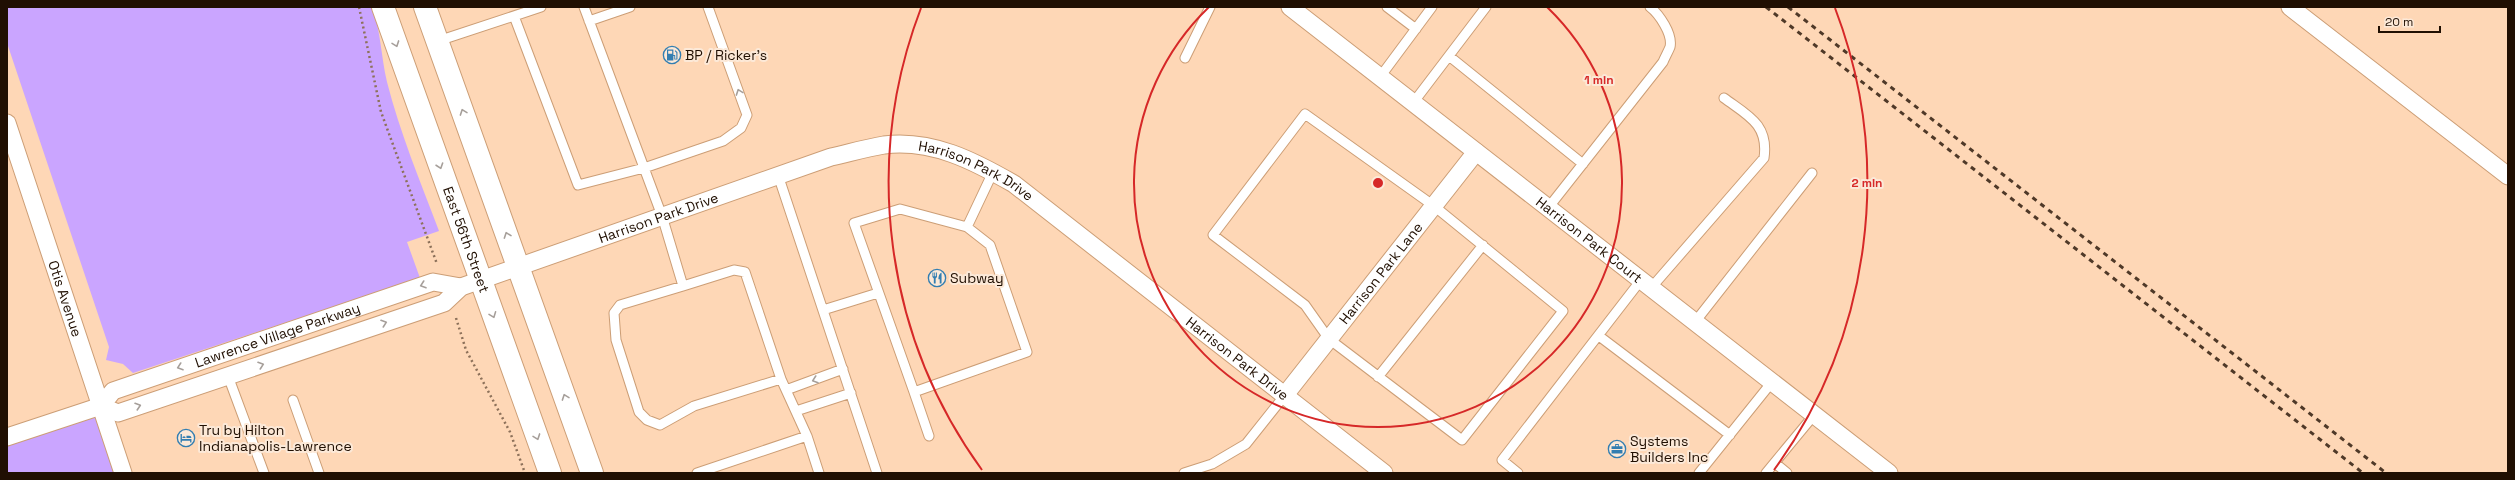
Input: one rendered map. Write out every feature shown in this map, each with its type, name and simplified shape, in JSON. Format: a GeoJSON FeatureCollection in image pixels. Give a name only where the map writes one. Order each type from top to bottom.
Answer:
{"type":"FeatureCollection","features":[{"type":"Feature","properties":{"kind":"main road","name":"East 56th Street"},"geometry":{"type":"LineString","coordinates":[[382,7],[478,281],[550,473]]}},
{"type":"Feature","properties":{"kind":"main road"},"geometry":{"type":"LineString","coordinates":[[426,11],[592,473]]}},
{"type":"Feature","properties":{"kind":"street","name":"Harrison Park Court"},"geometry":{"type":"LineString","coordinates":[[1290,7],[1889,473]]}},
{"type":"Feature","properties":{"kind":"street"},"geometry":{"type":"LineString","coordinates":[[2290,7],[2508,176]]}},
{"type":"Feature","properties":{"kind":"street","name":"Otis Avenue"},"geometry":{"type":"LineString","coordinates":[[9,134],[123,473]]}},
{"type":"Feature","properties":{"kind":"street","name":"Harrison Park Drive"},"geometry":{"type":"LineString","coordinates":[[478,281],[831,157],[886,145],[941,149],[994,172],[1014,184],[1384,473]]}},
{"type":"Feature","properties":{"kind":"street","name":"Harrison Park Lane"},"geometry":{"type":"LineString","coordinates":[[1285,395],[1476,152]]}},
{"type":"Feature","properties":{"kind":"street","name":"Lawrence Village Parkway"},"geometry":{"type":"LineString","coordinates":[[478,281],[444,304],[228,376],[118,412],[101,406],[112,390],[433,282],[478,281]]}},
{"type":"Feature","properties":{"kind":"street"},"geometry":{"type":"LineString","coordinates":[[7,437],[101,406]]}},
{"type":"Feature","properties":{"kind":"lane"},"geometry":{"type":"LineString","coordinates":[[438,41],[540,7]]}},
{"type":"Feature","properties":{"kind":"lane"},"geometry":{"type":"LineString","coordinates":[[584,7],[662,216],[683,286]]}},
{"type":"Feature","properties":{"kind":"lane"},"geometry":{"type":"LineString","coordinates":[[589,21],[630,7]]}},
{"type":"Feature","properties":{"kind":"lane"},"geometry":{"type":"LineString","coordinates":[[514,16],[578,185],[644,168],[723,141],[741,128],[747,115],[708,7]]}},
{"type":"Feature","properties":{"kind":"lane"},"geometry":{"type":"LineString","coordinates":[[1184,58],[1210,7]]}},
{"type":"Feature","properties":{"kind":"lane"},"geometry":{"type":"LineString","coordinates":[[1387,7],[1416,29]]}},
{"type":"Feature","properties":{"kind":"lane"},"geometry":{"type":"LineString","coordinates":[[1413,103],[1486,7]]}},
{"type":"Feature","properties":{"kind":"lane"},"geometry":{"type":"LineString","coordinates":[[1548,208],[1663,62],[1670,46],[1667,31],[1654,10],[1650,7]]}},
{"type":"Feature","properties":{"kind":"lane"},"geometry":{"type":"LineString","coordinates":[[1380,77],[1432,8]]}},
{"type":"Feature","properties":{"kind":"lane"},"geometry":{"type":"LineString","coordinates":[[1449,56],[1583,164]]}},
{"type":"Feature","properties":{"kind":"lane"},"geometry":{"type":"LineString","coordinates":[[1518,473],[1502,460],[1598,336],[1764,158],[1766,143],[1758,123],[1724,98]]}},
{"type":"Feature","properties":{"kind":"lane"},"geometry":{"type":"LineString","coordinates":[[1305,114],[1434,206],[1483,245],[1563,311],[1462,440],[1329,339],[1306,305],[1213,235],[1305,114]]}},
{"type":"Feature","properties":{"kind":"lane"},"geometry":{"type":"LineString","coordinates":[[967,226],[994,172]]}},
{"type":"Feature","properties":{"kind":"lane"},"geometry":{"type":"LineString","coordinates":[[1695,322],[1812,172]]}},
{"type":"Feature","properties":{"kind":"lane"},"geometry":{"type":"LineString","coordinates":[[778,175],[878,473]]}},
{"type":"Feature","properties":{"kind":"lane"},"geometry":{"type":"LineString","coordinates":[[914,392],[1028,352],[990,245],[967,226],[900,209],[854,223],[929,436]]}},
{"type":"Feature","properties":{"kind":"lane"},"geometry":{"type":"LineString","coordinates":[[1378,377],[1483,245]]}},
{"type":"Feature","properties":{"kind":"lane"},"geometry":{"type":"LineString","coordinates":[[781,379],[694,406],[660,425],[647,420],[639,412],[616,340],[614,313],[620,305],[734,270],[745,272],[781,379],[807,436],[819,473]]}},
{"type":"Feature","properties":{"kind":"lane"},"geometry":{"type":"LineString","coordinates":[[823,310],[878,293]]}},
{"type":"Feature","properties":{"kind":"lane"},"geometry":{"type":"LineString","coordinates":[[1598,336],[1730,435]]}},
{"type":"Feature","properties":{"kind":"lane"},"geometry":{"type":"LineString","coordinates":[[786,390],[843,370]]}},
{"type":"Feature","properties":{"kind":"lane"},"geometry":{"type":"LineString","coordinates":[[228,376],[264,473]]}},
{"type":"Feature","properties":{"kind":"lane"},"geometry":{"type":"LineString","coordinates":[[1699,473],[1772,382]]}},
{"type":"Feature","properties":{"kind":"lane"},"geometry":{"type":"LineString","coordinates":[[796,412],[851,393]]}},
{"type":"Feature","properties":{"kind":"lane"},"geometry":{"type":"LineString","coordinates":[[1184,473],[1212,464],[1246,444],[1285,395]]}},
{"type":"Feature","properties":{"kind":"lane"},"geometry":{"type":"LineString","coordinates":[[293,400],[319,473]]}},
{"type":"Feature","properties":{"kind":"lane"},"geometry":{"type":"LineString","coordinates":[[1766,473],[1814,414]]}},
{"type":"Feature","properties":{"kind":"lane"},"geometry":{"type":"LineString","coordinates":[[696,473],[807,436]]}},
{"type":"Feature","properties":{"kind":"lane"},"geometry":{"type":"LineString","coordinates":[[1775,463],[1787,473]]}},
{"type":"Feature","properties":{"kind":"path"},"geometry":{"type":"LineString","coordinates":[[359,7],[381,112],[430,243]]}},
{"type":"Feature","properties":{"kind":"path"},"geometry":{"type":"LineString","coordinates":[[466,350],[510,432],[525,473]]}},
{"type":"Feature","properties":{"kind":"shaded area"},"geometry":{"type":"Polygon","coordinates":[[[7,7],[372,7],[392,101],[439,231],[407,242],[420,278],[133,373],[123,364],[106,360],[109,347],[7,43],[7,7]]]}},
{"type":"Feature","properties":{"kind":"shaded area"},"geometry":{"type":"Polygon","coordinates":[[[101,406],[123,473],[7,473],[7,437],[101,406]]]}},
{"type":"Feature","properties":{"kind":"railway"},"geometry":{"type":"LineString","coordinates":[[1766,7],[2363,473]]}},
{"type":"Feature","properties":{"kind":"railway"},"geometry":{"type":"LineString","coordinates":[[1788,7],[2386,473]]}},
{"type":"Feature","properties":{"kind":"place","name":"BP / Ricker's"},"geometry":{"type":"Point","coordinates":[672,55]}},
{"type":"Feature","properties":{"kind":"place","name":"Subway"},"geometry":{"type":"Point","coordinates":[937,278]}},
{"type":"Feature","properties":{"kind":"place","name":"Tru by Hilton Indianapolis-Lawrence"},"geometry":{"type":"Point","coordinates":[186,438]}},
{"type":"Feature","properties":{"kind":"place","name":"Systems Builders Inc"},"geometry":{"type":"Point","coordinates":[1617,449]}}]}
